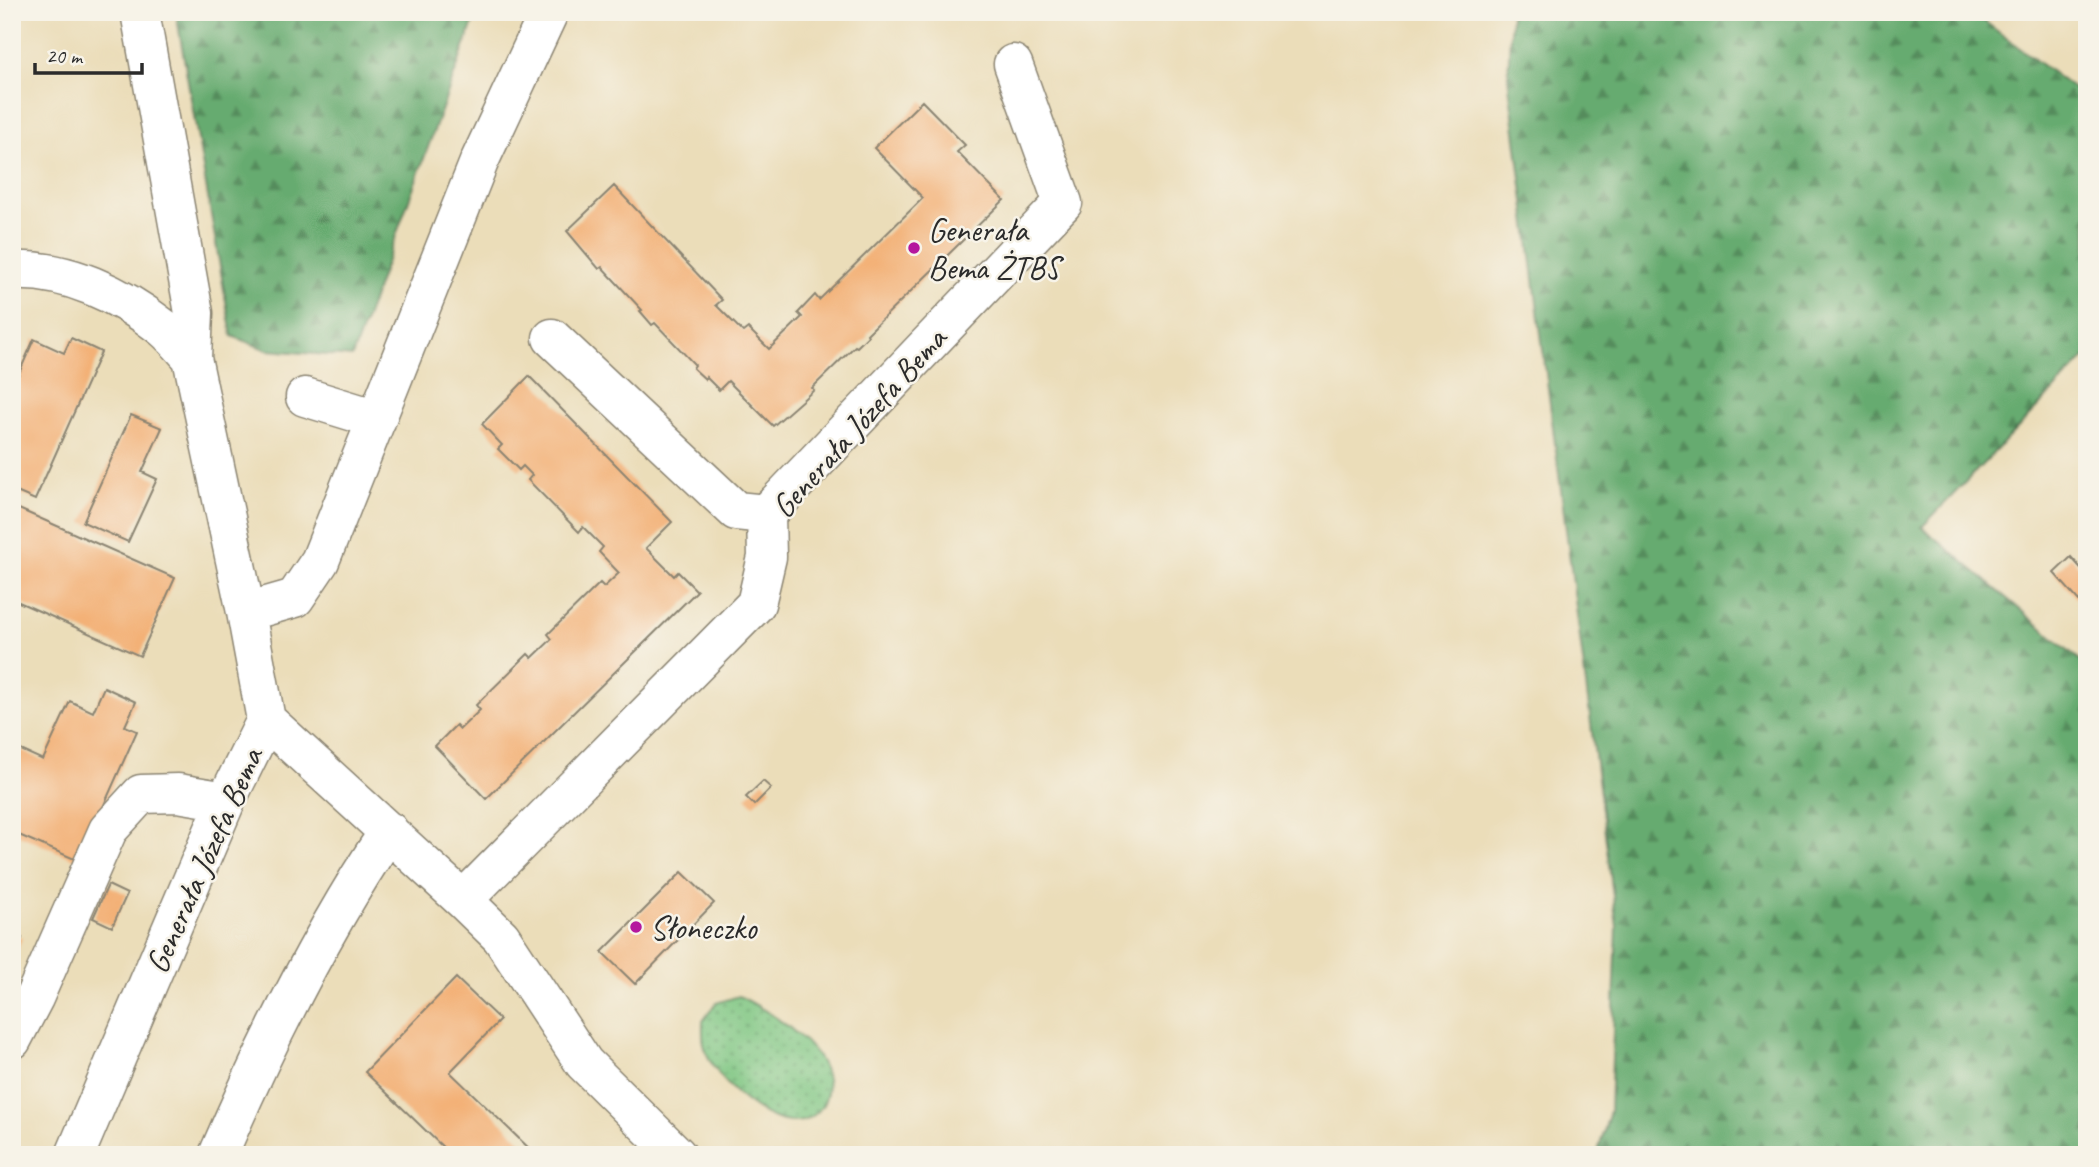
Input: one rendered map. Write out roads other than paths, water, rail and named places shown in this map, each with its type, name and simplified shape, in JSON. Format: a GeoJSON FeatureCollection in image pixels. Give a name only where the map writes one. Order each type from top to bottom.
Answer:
{"type":"FeatureCollection","features":[{"type":"Feature","properties":{"kind":"street"},"geometry":{"type":"LineString","coordinates":[[140,12],[194,313],[192,358],[266,720]]}},
{"type":"Feature","properties":{"kind":"street"},"geometry":{"type":"LineString","coordinates":[[246,612],[295,598],[320,561],[479,162],[549,12]]}},
{"type":"Feature","properties":{"kind":"street","name":"Generała Józefa Bema"},"geometry":{"type":"LineString","coordinates":[[463,900],[756,604],[768,556],[766,514],[1063,203],[1013,64]]}},
{"type":"Feature","properties":{"kind":"street"},"geometry":{"type":"LineString","coordinates":[[12,271],[59,275],[114,295],[163,328],[192,358]]}},
{"type":"Feature","properties":{"kind":"street"},"geometry":{"type":"LineString","coordinates":[[552,338],[736,511],[766,514]]}},
{"type":"Feature","properties":{"kind":"street"},"geometry":{"type":"LineString","coordinates":[[305,397],[377,419]]}},
{"type":"Feature","properties":{"kind":"street","name":"Generała Józefa Bema"},"geometry":{"type":"LineString","coordinates":[[75,1155],[226,801],[266,720],[501,937],[584,1063],[677,1155]]}},
{"type":"Feature","properties":{"kind":"street"},"geometry":{"type":"LineString","coordinates":[[12,1040],[34,998],[108,830],[141,794],[178,793],[226,801]]}},
{"type":"Feature","properties":{"kind":"street"},"geometry":{"type":"LineString","coordinates":[[218,1155],[251,1077],[352,887],[389,831]]}},
{"type":"Feature","properties":{"kind":"place","name":"Generała Bema ŻTBS"},"geometry":{"type":"Point","coordinates":[914,248]}},
{"type":"Feature","properties":{"kind":"place","name":"Słoneczko"},"geometry":{"type":"Point","coordinates":[636,927]}}]}
